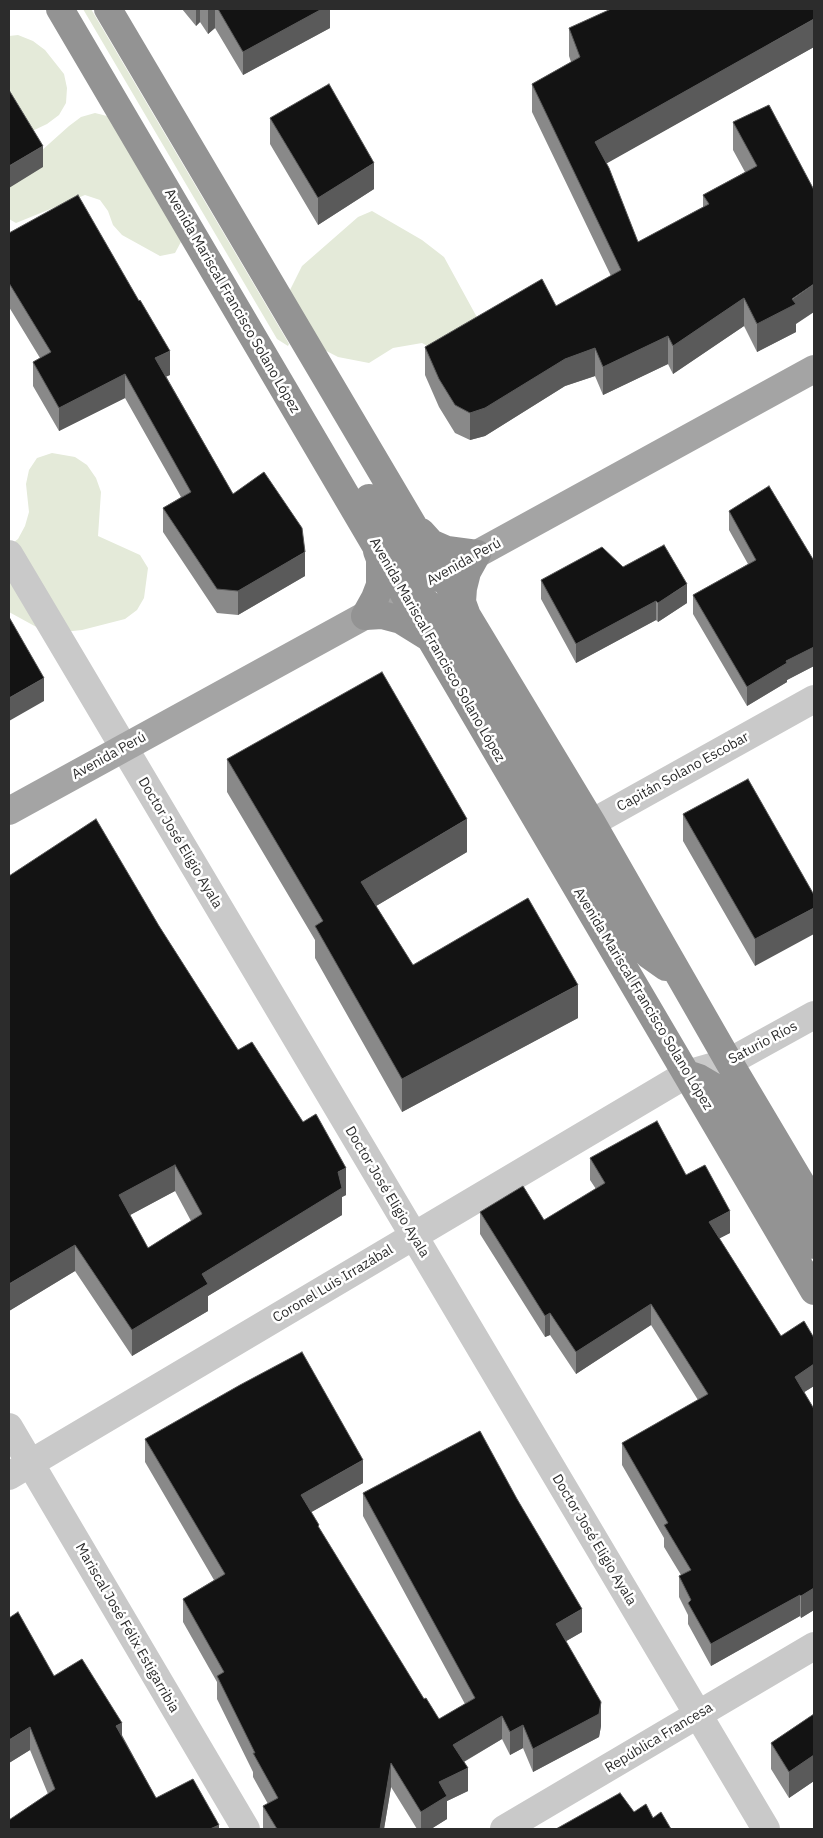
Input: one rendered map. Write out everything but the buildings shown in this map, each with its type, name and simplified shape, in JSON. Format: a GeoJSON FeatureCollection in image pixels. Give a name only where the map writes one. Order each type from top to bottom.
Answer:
{"type":"FeatureCollection","features":[{"type":"Feature","properties":{"kind":"highway","name":"Avenida Mariscal Francisco Solano López"},"geometry":{"type":"LineString","coordinates":[[60,9],[431,639],[572,834],[635,939],[649,955],[668,969],[690,994],[709,1068],[814,1205]]}},
{"type":"Feature","properties":{"kind":"highway","name":"Avenida Mariscal Francisco Solano López"},"geometry":{"type":"LineString","coordinates":[[108,9],[413,524],[439,575],[466,614],[572,834],[709,1068],[814,1291]]}},
{"type":"Feature","properties":{"kind":"highway"},"geometry":{"type":"LineString","coordinates":[[209,262],[247,305],[407,559],[418,570],[439,575]]}},
{"type":"Feature","properties":{"kind":"highway"},"geometry":{"type":"LineString","coordinates":[[413,524],[431,543],[447,550],[477,554],[467,572],[463,588],[462,602],[466,614]]}},
{"type":"Feature","properties":{"kind":"highway"},"geometry":{"type":"LineString","coordinates":[[365,616],[380,585],[380,559],[374,543]]}},
{"type":"Feature","properties":{"kind":"highway"},"geometry":{"type":"LineString","coordinates":[[404,594],[423,600],[441,614],[572,834]]}},
{"type":"Feature","properties":{"kind":"highway"},"geometry":{"type":"LineString","coordinates":[[365,616],[382,615],[401,620],[431,639]]}},
{"type":"Feature","properties":{"kind":"highway"},"geometry":{"type":"LineString","coordinates":[[709,1068],[716,1088],[730,1103],[814,1245]]}},
{"type":"Feature","properties":{"kind":"main road","name":"Avenida Perú"},"geometry":{"type":"LineString","coordinates":[[9,811],[814,369]]}},
{"type":"Feature","properties":{"kind":"street","name":"Doctor José Eligio Ayala"},"geometry":{"type":"LineString","coordinates":[[9,554],[766,1829]]}},
{"type":"Feature","properties":{"kind":"street","name":"Capitán Solano Escobar"},"geometry":{"type":"LineString","coordinates":[[572,834],[814,699]]}},
{"type":"Feature","properties":{"kind":"street","name":"Saturio Ríos"},"geometry":{"type":"LineString","coordinates":[[709,1068],[814,1015]]}},
{"type":"Feature","properties":{"kind":"street","name":"Coronel Luis Irrazábal"},"geometry":{"type":"LineString","coordinates":[[20,1470],[414,1237],[709,1068]]}},
{"type":"Feature","properties":{"kind":"street","name":"Mariscal José Félix Estigarribia"},"geometry":{"type":"LineString","coordinates":[[9,1426],[20,1470],[246,1829]]}},
{"type":"Feature","properties":{"kind":"street","name":"República Francesa"},"geometry":{"type":"LineString","coordinates":[[504,1829],[814,1646]]}},
{"type":"Feature","properties":{"kind":"green space"},"geometry":{"type":"Polygon","coordinates":[[[83,9],[91,9],[285,337],[289,344],[288,346],[277,339],[83,9]]]}},
{"type":"Feature","properties":{"kind":"green space"},"geometry":{"type":"Polygon","coordinates":[[[18,35],[33,41],[45,50],[64,74],[67,88],[66,103],[59,115],[47,124],[9,142],[9,36],[18,35]]]}},
{"type":"Feature","properties":{"kind":"green space"},"geometry":{"type":"Polygon","coordinates":[[[95,113],[111,117],[145,175],[150,190],[171,210],[182,240],[175,253],[160,256],[122,235],[113,225],[108,211],[100,200],[85,195],[16,223],[9,219],[9,184],[12,177],[69,126],[81,117],[95,113]]]}},
{"type":"Feature","properties":{"kind":"green space"},"geometry":{"type":"Polygon","coordinates":[[[372,211],[422,240],[444,257],[485,332],[448,357],[422,343],[393,348],[369,363],[338,357],[311,343],[289,292],[302,266],[358,217],[372,211]]]}},
{"type":"Feature","properties":{"kind":"green space"},"geometry":{"type":"Polygon","coordinates":[[[52,453],[75,457],[87,465],[96,478],[101,492],[98,536],[140,555],[148,568],[144,598],[137,610],[125,619],[82,630],[54,633],[40,629],[9,612],[9,546],[18,539],[25,526],[29,512],[26,484],[29,470],[37,458],[52,453]]]}}]}
